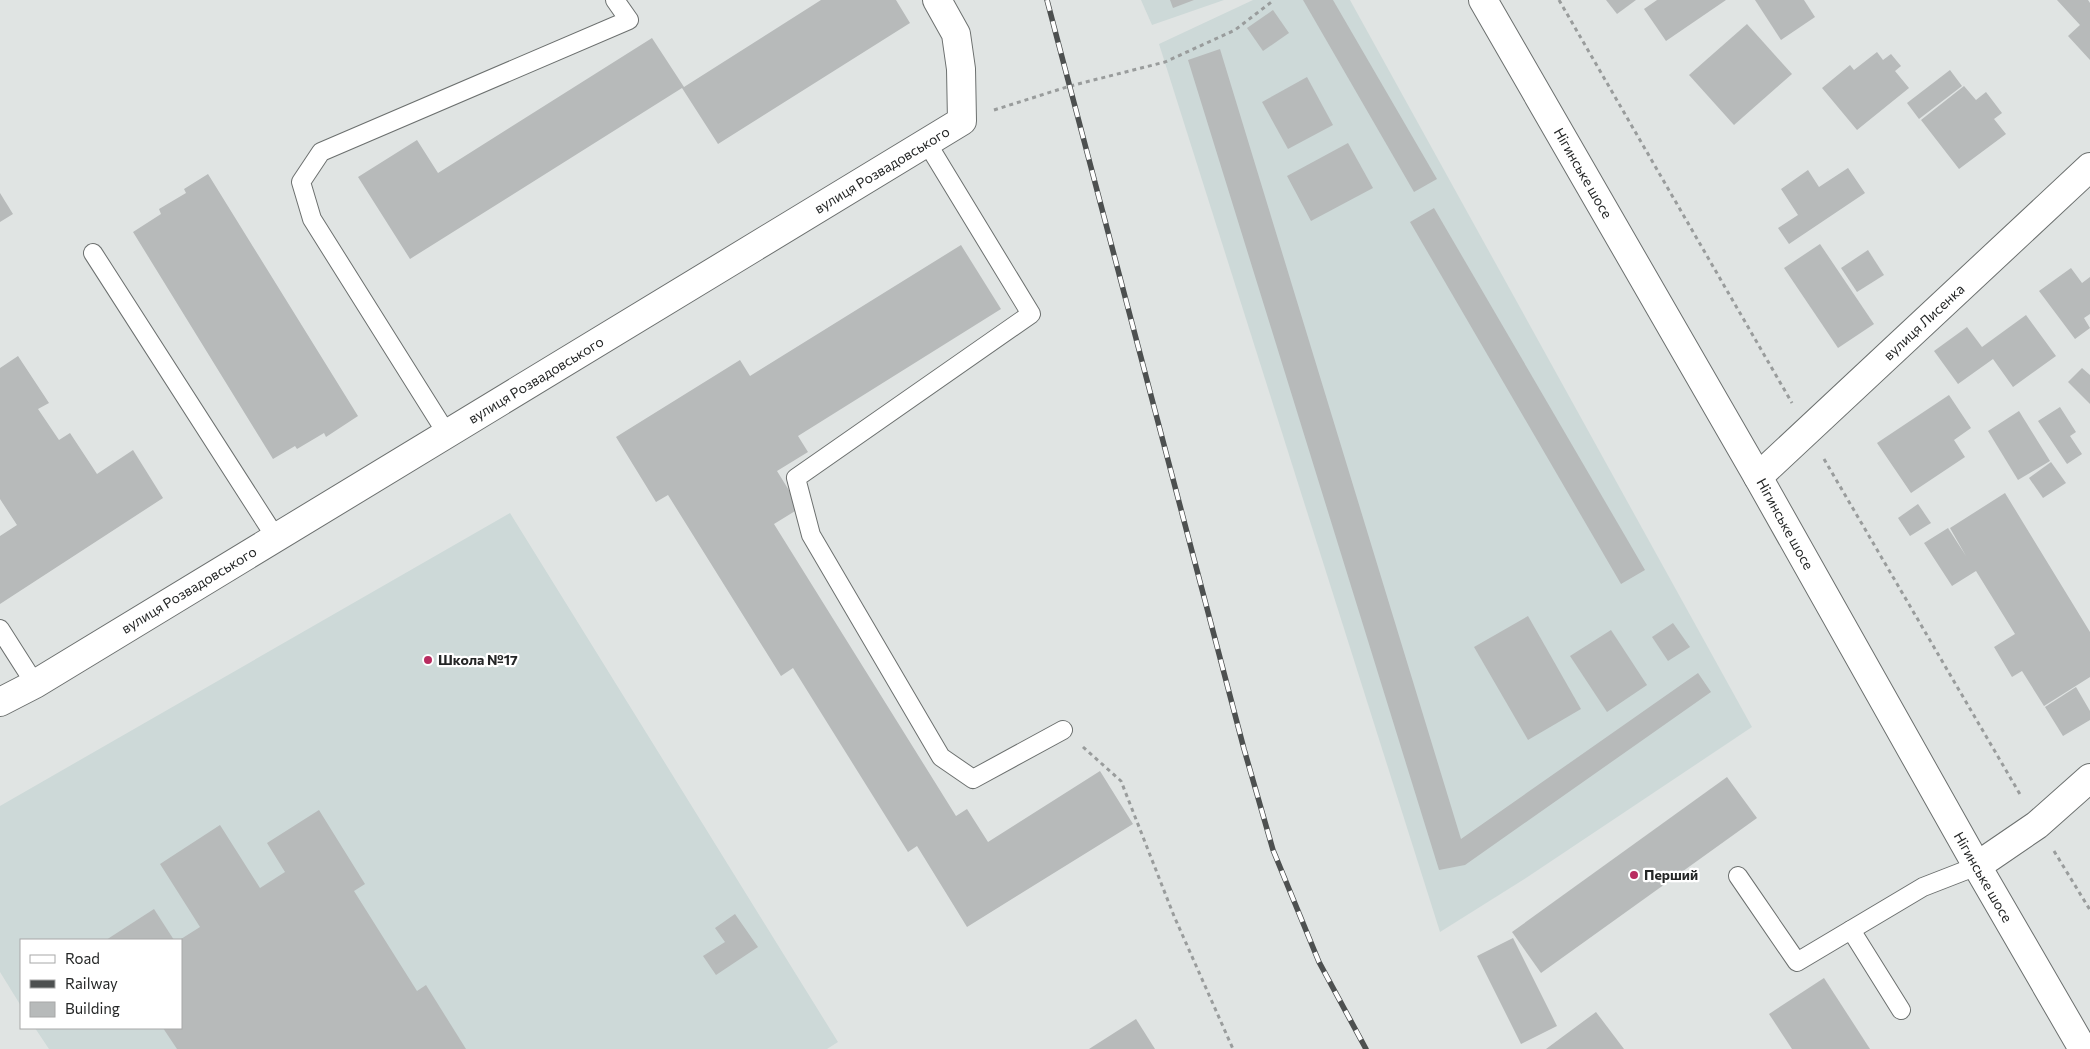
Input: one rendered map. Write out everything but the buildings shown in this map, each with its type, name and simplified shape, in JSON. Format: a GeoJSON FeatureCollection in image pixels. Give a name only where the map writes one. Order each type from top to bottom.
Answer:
{"type":"FeatureCollection","features":[{"type":"Feature","properties":{"kind":"street","name":"вулиця Розвадовського"},"geometry":{"type":"LineString","coordinates":[[0,702],[35,684],[962,121],[961,70],[956,34],[937,0]]}},
{"type":"Feature","properties":{"kind":"street","name":"Нігинське шосе"},"geometry":{"type":"LineString","coordinates":[[1484,0],[2083,1049]]}},
{"type":"Feature","properties":{"kind":"street","name":"вулиця Лисенка"},"geometry":{"type":"LineString","coordinates":[[1758,477],[2090,167]]}},
{"type":"Feature","properties":{"kind":"street"},"geometry":{"type":"LineString","coordinates":[[1977,866],[2038,825],[2090,778]]}},
{"type":"Feature","properties":{"kind":"lane"},"geometry":{"type":"LineString","coordinates":[[447,434],[312,219],[301,182],[321,152],[629,20],[615,0]]}},
{"type":"Feature","properties":{"kind":"lane"},"geometry":{"type":"LineString","coordinates":[[927,143],[1031,314],[796,478],[811,535],[942,758],[973,779],[1063,730]]}},
{"type":"Feature","properties":{"kind":"lane"},"geometry":{"type":"LineString","coordinates":[[93,253],[276,538]]}},
{"type":"Feature","properties":{"kind":"lane"},"geometry":{"type":"LineString","coordinates":[[0,629],[35,684]]}},
{"type":"Feature","properties":{"kind":"lane"},"geometry":{"type":"LineString","coordinates":[[1738,876],[1797,962],[1924,887],[1977,866]]}},
{"type":"Feature","properties":{"kind":"lane"},"geometry":{"type":"LineString","coordinates":[[1851,930],[1901,1010]]}},
{"type":"Feature","properties":{"kind":"path"},"geometry":{"type":"LineString","coordinates":[[962,121],[1070,86],[1165,62],[1235,30],[1274,0]]}},
{"type":"Feature","properties":{"kind":"path"},"geometry":{"type":"LineString","coordinates":[[1063,730],[1121,781],[1174,916],[1234,1049]]}},
{"type":"Feature","properties":{"kind":"shaded area"},"geometry":{"type":"Polygon","coordinates":[[[1141,0],[1224,0],[1152,25],[1141,0]]]}},
{"type":"Feature","properties":{"kind":"shaded area"},"geometry":{"type":"Polygon","coordinates":[[[1253,0],[1350,0],[1752,727],[1529,876],[1440,932],[1159,44],[1253,0]]]}},
{"type":"Feature","properties":{"kind":"shaded area","name":"Школа №17"},"geometry":{"type":"Polygon","coordinates":[[[510,513],[838,1042],[827,1049],[49,1049],[36,1029],[182,1029],[182,939],[20,939],[20,1004],[0,972],[0,806],[510,513]]]}},
{"type":"Feature","properties":{"kind":"railway"},"geometry":{"type":"LineString","coordinates":[[1047,0],[1244,749],[1273,850],[1319,962],[1366,1049]]}},
{"type":"Feature","properties":{"kind":"place","name":"Школа №17"},"geometry":{"type":"Point","coordinates":[428,660]}},
{"type":"Feature","properties":{"kind":"place","name":"Перший"},"geometry":{"type":"Point","coordinates":[1634,875]}}]}
